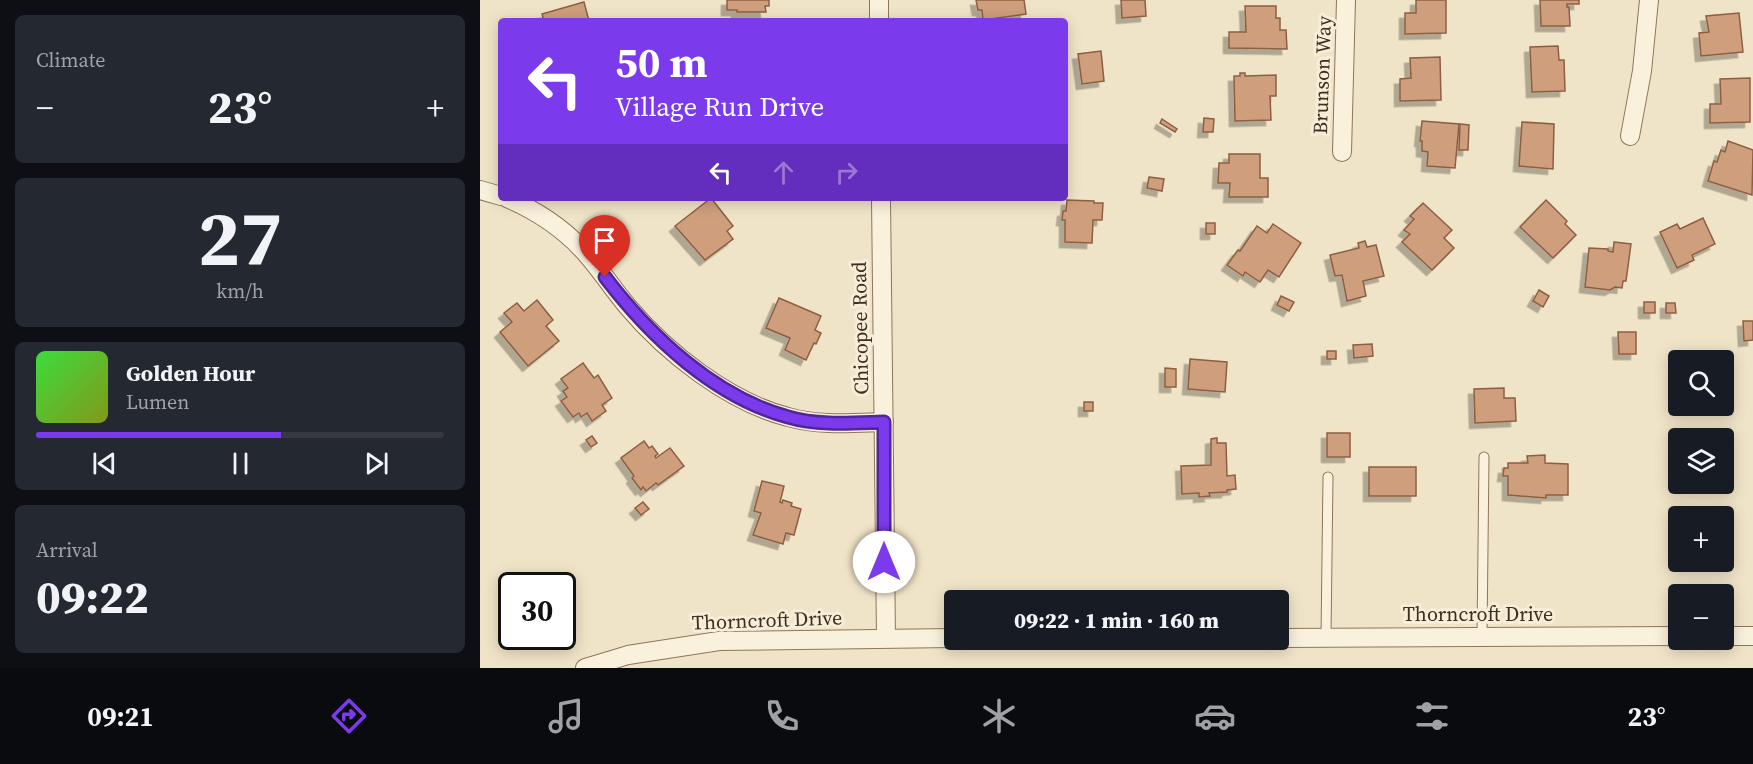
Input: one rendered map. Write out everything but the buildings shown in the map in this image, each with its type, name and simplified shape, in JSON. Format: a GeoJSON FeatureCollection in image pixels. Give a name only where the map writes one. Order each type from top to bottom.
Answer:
{"type":"FeatureCollection","features":[{"type":"Feature","properties":{"kind":"street"},"geometry":{"type":"LineString","coordinates":[[879,0],[879,18]]}},
{"type":"Feature","properties":{"kind":"street","name":"Brunson Way"},"geometry":{"type":"LineString","coordinates":[[1342,152],[1346,0]]}},
{"type":"Feature","properties":{"kind":"street"},"geometry":{"type":"LineString","coordinates":[[1630,136],[1642,71],[1649,0]]}},
{"type":"Feature","properties":{"kind":"street"},"geometry":{"type":"LineString","coordinates":[[480,190],[498,195]]}},
{"type":"Feature","properties":{"kind":"street"},"geometry":{"type":"LineString","coordinates":[[513,201],[538,213],[581,248],[639,320],[682,360],[713,382],[742,399],[787,417],[820,423],[884,422]]}},
{"type":"Feature","properties":{"kind":"street","name":"Chicopee Road"},"geometry":{"type":"LineString","coordinates":[[881,201],[886,638]]}},
{"type":"Feature","properties":{"kind":"street","name":"Thorncroft Drive"},"geometry":{"type":"LineString","coordinates":[[1289,638],[1668,636]]}},
{"type":"Feature","properties":{"kind":"street"},"geometry":{"type":"LineString","coordinates":[[1734,636],[1753,636]]}},
{"type":"Feature","properties":{"kind":"street","name":"Thorncroft Drive"},"geometry":{"type":"LineString","coordinates":[[585,668],[628,655],[719,641],[944,638]]}},
{"type":"Feature","properties":{"kind":"lane"},"geometry":{"type":"LineString","coordinates":[[1482,637],[1484,457]]}},
{"type":"Feature","properties":{"kind":"lane"},"geometry":{"type":"LineString","coordinates":[[1326,637],[1328,477]]}},
{"type":"Feature","properties":{"kind":"route"},"geometry":{"type":"LineString","coordinates":[[605,277],[639,320],[682,360],[742,399],[787,417],[820,423],[884,422],[884,562]]}}]}
